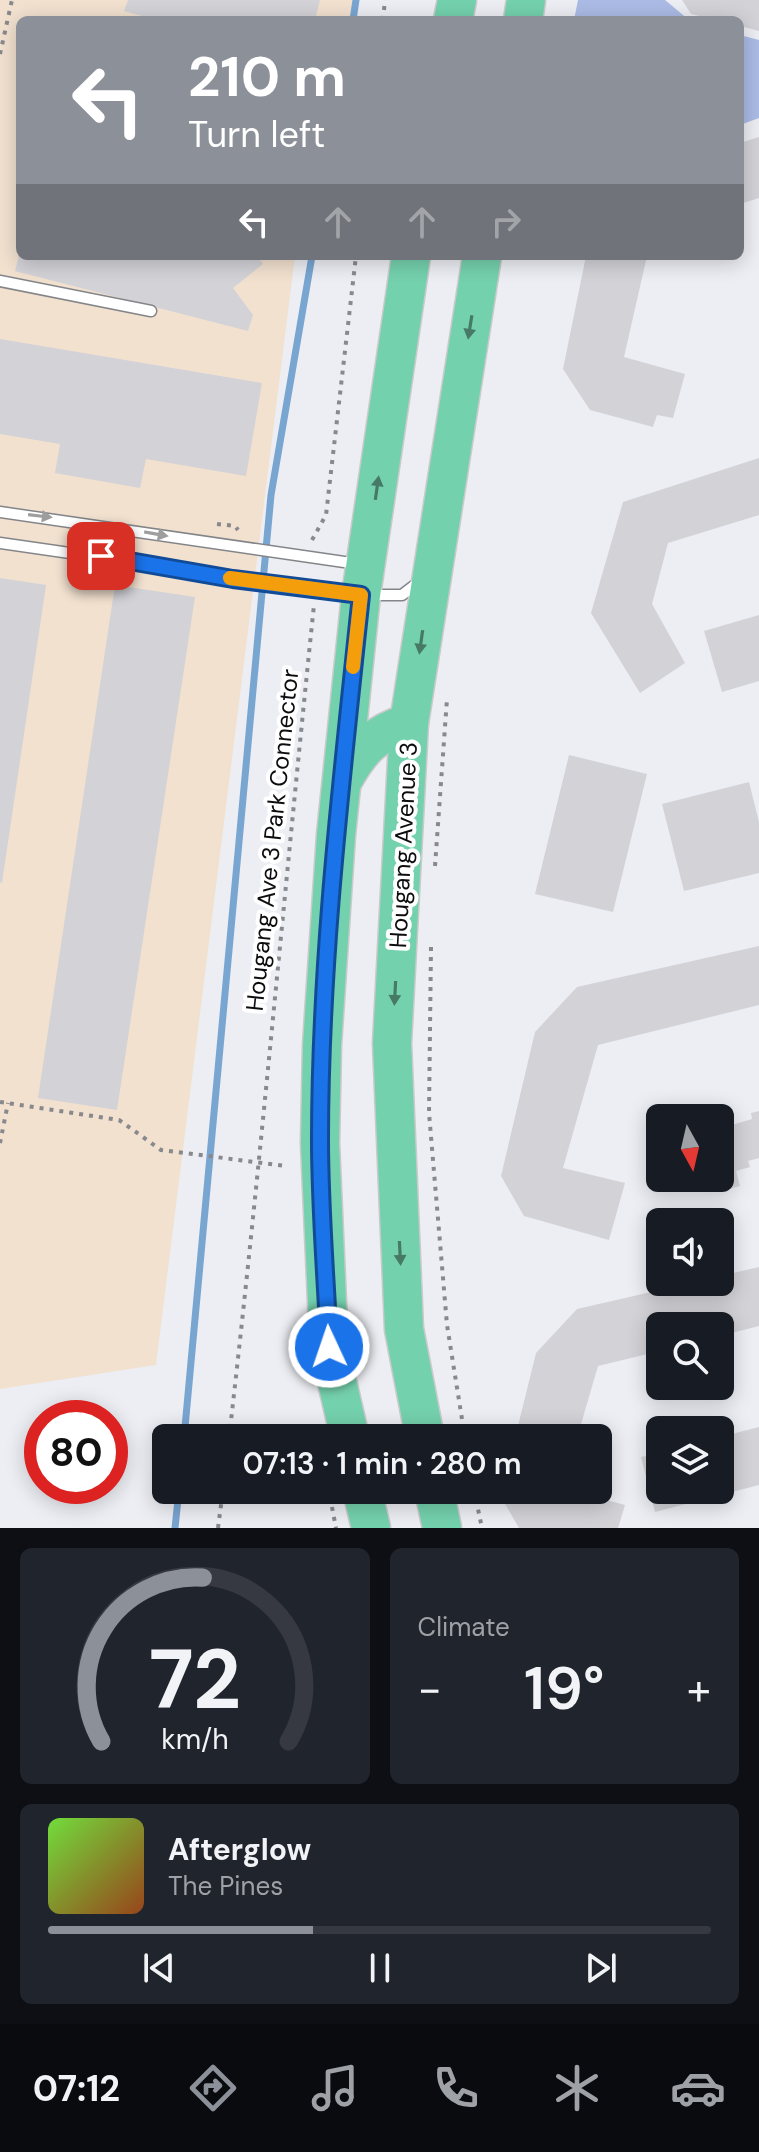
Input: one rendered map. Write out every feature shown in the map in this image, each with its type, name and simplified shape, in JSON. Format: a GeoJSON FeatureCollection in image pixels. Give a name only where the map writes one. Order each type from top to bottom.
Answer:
{"type":"FeatureCollection","features":[{"type":"Feature","properties":{"kind":"highway"},"geometry":{"type":"LineString","coordinates":[[347,1424],[329,1347],[320,1143],[322,1045],[341,782],[364,580],[410,260]]}},
{"type":"Feature","properties":{"kind":"highway","name":"Hougang Avenue 3"},"geometry":{"type":"LineString","coordinates":[[422,1424],[404,1329],[393,1080],[409,723],[481,260]]}},
{"type":"Feature","properties":{"kind":"highway"},"geometry":{"type":"LineString","coordinates":[[341,782],[357,755],[373,737],[409,723]]}},
{"type":"Feature","properties":{"kind":"highway"},"geometry":{"type":"LineString","coordinates":[[365,1504],[371,1528]]}},
{"type":"Feature","properties":{"kind":"highway"},"geometry":{"type":"LineString","coordinates":[[437,1504],[442,1528]]}},
{"type":"Feature","properties":{"kind":"lane"},"geometry":{"type":"LineString","coordinates":[[0,281],[151,311]]}},
{"type":"Feature","properties":{"kind":"lane"},"geometry":{"type":"LineString","coordinates":[[0,512],[302,557],[402,595],[416,585],[432,565]]}},
{"type":"Feature","properties":{"kind":"lane"},"geometry":{"type":"LineString","coordinates":[[0,543],[301,587],[364,580]]}},
{"type":"Feature","properties":{"kind":"path"},"geometry":{"type":"LineString","coordinates":[[0,54],[12,0]]}},
{"type":"Feature","properties":{"kind":"path"},"geometry":{"type":"LineString","coordinates":[[302,557],[326,515],[356,260]]}},
{"type":"Feature","properties":{"kind":"path","name":"Hougang Ave 3 Park Connector"},"geometry":{"type":"LineString","coordinates":[[231,1424],[262,1163],[273,1002],[314,601],[301,587]]}},
{"type":"Feature","properties":{"kind":"path"},"geometry":{"type":"LineString","coordinates":[[434,876],[448,686]]}},
{"type":"Feature","properties":{"kind":"path"},"geometry":{"type":"LineString","coordinates":[[431,939],[429,1113],[447,1325],[463,1424]]}},
{"type":"Feature","properties":{"kind":"path"},"geometry":{"type":"LineString","coordinates":[[0,1102],[119,1120],[161,1150],[286,1166]]}},
{"type":"Feature","properties":{"kind":"path"},"geometry":{"type":"LineString","coordinates":[[0,1143],[8,1103]]}},
{"type":"Feature","properties":{"kind":"path"},"geometry":{"type":"LineString","coordinates":[[218,1528],[221,1504]]}},
{"type":"Feature","properties":{"kind":"path"},"geometry":{"type":"LineString","coordinates":[[477,1504],[482,1528]]}},
{"type":"Feature","properties":{"kind":"shaded area"},"geometry":{"type":"Polygon","coordinates":[[[0,0],[358,0],[354,16],[16,16],[16,260],[294,260],[156,1365],[0,1389],[0,0]]]}},
{"type":"Feature","properties":{"kind":"shaded area"},"geometry":{"type":"Polygon","coordinates":[[[578,0],[665,0],[684,16],[575,16],[578,0]]]}},
{"type":"Feature","properties":{"kind":"shaded area"},"geometry":{"type":"Polygon","coordinates":[[[744,36],[759,40],[759,118],[744,124],[744,36]]]}},
{"type":"Feature","properties":{"kind":"building"},"geometry":{"type":"Polygon","coordinates":[[[128,0],[320,0],[316,16],[142,16],[124,11],[128,0]]]}},
{"type":"Feature","properties":{"kind":"building"},"geometry":{"type":"Polygon","coordinates":[[[682,0],[759,0],[759,31],[744,27],[744,16],[691,14],[682,0]]]}},
{"type":"Feature","properties":{"kind":"building"},"geometry":{"type":"Polygon","coordinates":[[[759,137],[759,198],[744,203],[744,142],[759,137]]]}},
{"type":"Feature","properties":{"kind":"building"},"geometry":{"type":"Polygon","coordinates":[[[18,260],[260,260],[263,264],[233,288],[253,315],[248,331],[15,271],[18,260]]]}},
{"type":"Feature","properties":{"kind":"building"},"geometry":{"type":"Polygon","coordinates":[[[585,260],[646,260],[624,357],[685,374],[673,418],[657,415],[653,427],[590,410],[563,369],[585,260]]]}},
{"type":"Feature","properties":{"kind":"building"},"geometry":{"type":"Polygon","coordinates":[[[0,339],[262,383],[246,476],[146,459],[140,488],[55,473],[60,444],[0,434],[0,339]]]}},
{"type":"Feature","properties":{"kind":"building"},"geometry":{"type":"Polygon","coordinates":[[[759,458],[759,515],[668,543],[652,604],[685,663],[640,693],[591,613],[623,502],[759,458]]]}},
{"type":"Feature","properties":{"kind":"building"},"geometry":{"type":"Polygon","coordinates":[[[0,578],[46,585],[2,883],[0,882],[0,578]]]}},
{"type":"Feature","properties":{"kind":"building"},"geometry":{"type":"Polygon","coordinates":[[[115,585],[195,597],[117,1110],[38,1098],[115,585]]]}},
{"type":"Feature","properties":{"kind":"building"},"geometry":{"type":"Polygon","coordinates":[[[759,615],[759,681],[722,692],[704,631],[759,615]]]}},
{"type":"Feature","properties":{"kind":"building"},"geometry":{"type":"Polygon","coordinates":[[[569,755],[647,774],[613,912],[535,894],[569,755]]]}},
{"type":"Feature","properties":{"kind":"building"},"geometry":{"type":"Polygon","coordinates":[[[749,782],[759,822],[759,873],[684,891],[662,804],[749,782]]]}},
{"type":"Feature","properties":{"kind":"building"},"geometry":{"type":"Polygon","coordinates":[[[759,946],[759,1005],[598,1045],[563,1168],[625,1183],[609,1240],[524,1216],[501,1176],[535,1032],[577,987],[759,946]]]}},
{"type":"Feature","properties":{"kind":"building"},"geometry":{"type":"Polygon","coordinates":[[[759,1111],[759,1158],[748,1161],[750,1167],[736,1171],[740,1186],[734,1188],[734,1124],[752,1119],[751,1113],[759,1111]]]}},
{"type":"Feature","properties":{"kind":"building"},"geometry":{"type":"Polygon","coordinates":[[[759,1267],[759,1326],[734,1332],[734,1312],[646,1312],[646,1354],[598,1366],[581,1424],[518,1424],[536,1353],[577,1309],[646,1293],[646,1296],[734,1296],[734,1273],[759,1267]]]}},
{"type":"Feature","properties":{"kind":"building"},"geometry":{"type":"Polygon","coordinates":[[[759,1427],[759,1485],[734,1491],[734,1433],[759,1427]]]}},
{"type":"Feature","properties":{"kind":"building"},"geometry":{"type":"Polygon","coordinates":[[[646,1456],[646,1477],[641,1457],[646,1456]]]}},
{"type":"Feature","properties":{"kind":"building"},"geometry":{"type":"Polygon","coordinates":[[[612,1502],[625,1505],[618,1528],[519,1528],[505,1504],[612,1504],[612,1502]]]}},
{"type":"Feature","properties":{"kind":"building"},"geometry":{"type":"Polygon","coordinates":[[[653,1504],[686,1504],[655,1512],[653,1504]]]}},
{"type":"Feature","properties":{"kind":"waterway"},"geometry":{"type":"LineString","coordinates":[[354,16],[356,0]]}},
{"type":"Feature","properties":{"kind":"waterway"},"geometry":{"type":"LineString","coordinates":[[185,1424],[271,495],[311,260]]}},
{"type":"Feature","properties":{"kind":"waterway"},"geometry":{"type":"LineString","coordinates":[[175,1528],[178,1504]]}},
{"type":"Feature","properties":{"kind":"slow traffic"},"geometry":{"type":"LineString","coordinates":[[230,578],[361,595],[353,667]]}},
{"type":"Feature","properties":{"kind":"route"},"geometry":{"type":"LineString","coordinates":[[101,556],[233,579],[361,595],[336,835],[322,1045],[320,1143],[329,1347]]}}]}
